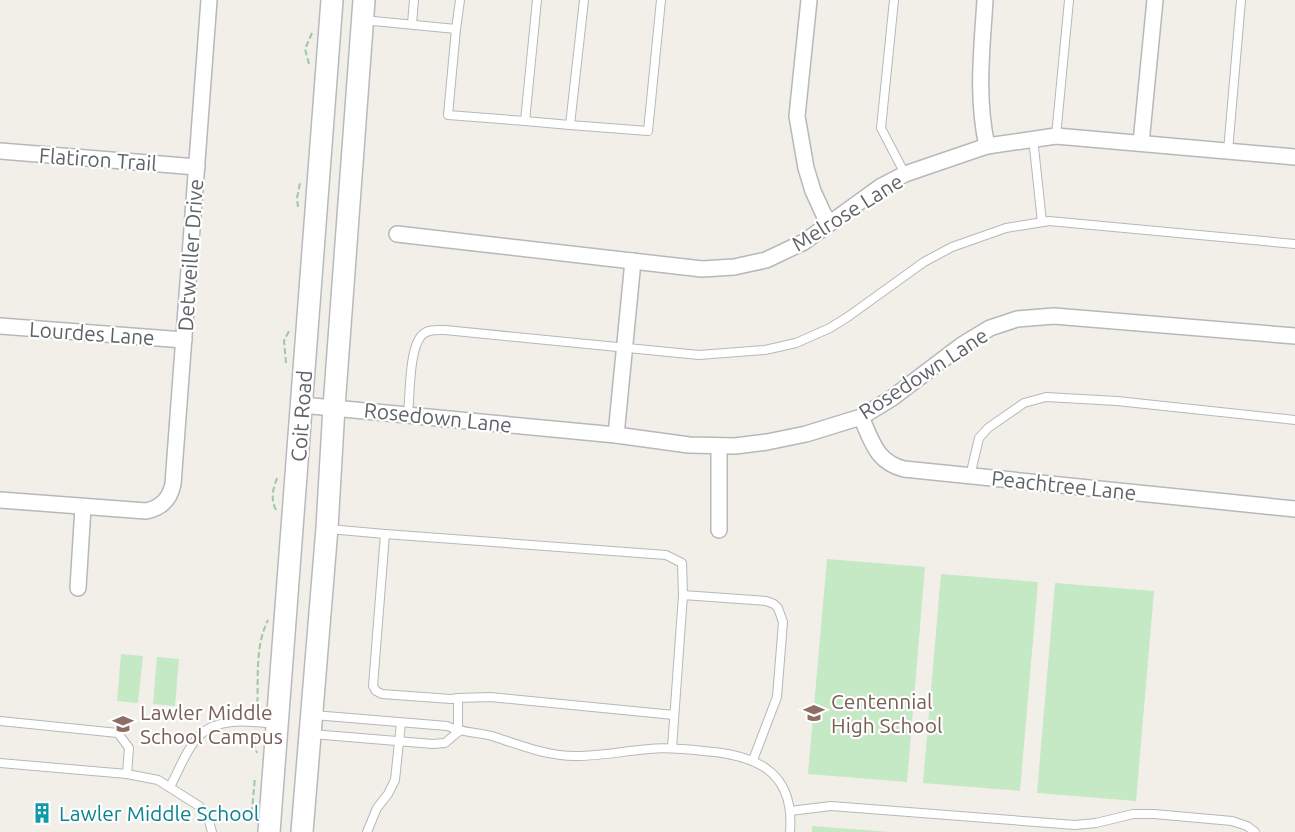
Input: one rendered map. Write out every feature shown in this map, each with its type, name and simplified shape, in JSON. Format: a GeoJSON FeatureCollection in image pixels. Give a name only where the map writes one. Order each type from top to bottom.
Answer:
{"type":"FeatureCollection","features":[{"type":"Feature","properties":{"kind":"main road"},"geometry":{"type":"LineString","coordinates":[[332,9],[364,10]]}},
{"type":"Feature","properties":{"kind":"main road","name":"Coit Road"},"geometry":{"type":"LineString","coordinates":[[260,827],[278,724],[332,9]]}},
{"type":"Feature","properties":{"kind":"main road","name":"Coit Road"},"geometry":{"type":"LineString","coordinates":[[302,832],[327,528],[364,10]]}},
{"type":"Feature","properties":{"kind":"main road"},"geometry":{"type":"LineString","coordinates":[[278,724],[310,725]]}},
{"type":"Feature","properties":{"kind":"street","name":"Detweiller Drive"},"geometry":{"type":"LineString","coordinates":[[83,507],[146,511],[160,506],[168,499],[173,484],[209,0]]}},
{"type":"Feature","properties":{"kind":"street"},"geometry":{"type":"LineString","coordinates":[[809,0],[797,116],[808,176],[824,214],[830,222]]}},
{"type":"Feature","properties":{"kind":"street"},"geometry":{"type":"LineString","coordinates":[[985,0],[980,81],[981,112],[987,146]]}},
{"type":"Feature","properties":{"kind":"street"},"geometry":{"type":"LineString","coordinates":[[1141,143],[1155,0]]}},
{"type":"Feature","properties":{"kind":"street","name":"Melrose Lane"},"geometry":{"type":"LineString","coordinates":[[397,234],[702,268],[745,265],[766,260],[804,242],[880,187],[905,174],[987,146],[1056,136],[1295,157]]}},
{"type":"Feature","properties":{"kind":"street","name":"Flatiron Trail"},"geometry":{"type":"LineString","coordinates":[[0,152],[197,167]]}},
{"type":"Feature","properties":{"kind":"street"},"geometry":{"type":"LineString","coordinates":[[616,435],[633,261]]}},
{"type":"Feature","properties":{"kind":"street","name":"Rosedown Lane"},"geometry":{"type":"LineString","coordinates":[[302,405],[616,435],[688,445],[735,446],[787,438],[861,417],[908,388],[962,345],[990,328],[1017,319],[1054,316],[1295,336]]}},
{"type":"Feature","properties":{"kind":"street","name":"Lourdes Lane"},"geometry":{"type":"LineString","coordinates":[[0,326],[184,340]]}},
{"type":"Feature","properties":{"kind":"street","name":"Peachtree Lane"},"geometry":{"type":"LineString","coordinates":[[861,417],[879,453],[885,462],[892,466],[1295,509]]}},
{"type":"Feature","properties":{"kind":"street"},"geometry":{"type":"LineString","coordinates":[[719,446],[719,530]]}},
{"type":"Feature","properties":{"kind":"street"},"geometry":{"type":"LineString","coordinates":[[0,500],[83,507],[78,588]]}},
{"type":"Feature","properties":{"kind":"lane"},"geometry":{"type":"LineString","coordinates":[[412,24],[414,0]]}},
{"type":"Feature","properties":{"kind":"lane"},"geometry":{"type":"LineString","coordinates":[[460,0],[448,115],[648,131],[661,0]]}},
{"type":"Feature","properties":{"kind":"lane"},"geometry":{"type":"LineString","coordinates":[[525,121],[537,0]]}},
{"type":"Feature","properties":{"kind":"lane"},"geometry":{"type":"LineString","coordinates":[[570,125],[584,0]]}},
{"type":"Feature","properties":{"kind":"lane"},"geometry":{"type":"LineString","coordinates":[[894,0],[881,128],[905,174]]}},
{"type":"Feature","properties":{"kind":"lane"},"geometry":{"type":"LineString","coordinates":[[1056,136],[1069,0]]}},
{"type":"Feature","properties":{"kind":"lane"},"geometry":{"type":"LineString","coordinates":[[1228,151],[1241,0]]}},
{"type":"Feature","properties":{"kind":"lane"},"geometry":{"type":"LineString","coordinates":[[364,10],[412,24],[456,29]]}},
{"type":"Feature","properties":{"kind":"lane"},"geometry":{"type":"LineString","coordinates":[[1033,138],[1042,222]]}},
{"type":"Feature","properties":{"kind":"lane"},"geometry":{"type":"LineString","coordinates":[[408,414],[415,346],[422,335],[430,331],[445,330],[625,349],[718,355],[765,350],[796,343],[830,328],[916,267],[952,247],[1006,228],[1042,222],[1295,244]]}},
{"type":"Feature","properties":{"kind":"lane"},"geometry":{"type":"LineString","coordinates":[[970,476],[979,438],[987,428],[1024,403],[1046,397],[1117,401],[1295,420]]}},
{"type":"Feature","properties":{"kind":"lane"},"geometry":{"type":"LineString","coordinates":[[327,528],[666,555],[682,563],[683,595],[672,748]]}},
{"type":"Feature","properties":{"kind":"lane"},"geometry":{"type":"LineString","coordinates":[[385,534],[373,686],[376,691],[382,694],[458,698],[490,697],[674,715]]}},
{"type":"Feature","properties":{"kind":"lane"},"geometry":{"type":"LineString","coordinates":[[683,595],[766,601],[774,604],[782,614],[777,697],[753,760]]}},
{"type":"Feature","properties":{"kind":"lane"},"geometry":{"type":"LineString","coordinates":[[458,698],[459,732]]}},
{"type":"Feature","properties":{"kind":"lane"},"geometry":{"type":"LineString","coordinates":[[0,721],[118,733],[129,748],[127,774]]}},
{"type":"Feature","properties":{"kind":"lane"},"geometry":{"type":"LineString","coordinates":[[170,787],[193,745],[209,728],[225,723],[278,724]]}},
{"type":"Feature","properties":{"kind":"lane"},"geometry":{"type":"LineString","coordinates":[[367,832],[377,808],[395,780],[401,723]]}},
{"type":"Feature","properties":{"kind":"lane"},"geometry":{"type":"LineString","coordinates":[[310,725],[401,723],[443,726],[459,732],[490,736],[535,750],[574,756],[672,748],[730,753],[753,760],[769,770],[781,784],[790,811],[790,832]]}},
{"type":"Feature","properties":{"kind":"lane"},"geometry":{"type":"LineString","coordinates":[[310,725],[399,741],[441,744],[459,732]]}},
{"type":"Feature","properties":{"kind":"lane"},"geometry":{"type":"LineString","coordinates":[[0,763],[127,774],[158,780],[192,800],[204,811],[212,832]]}},
{"type":"Feature","properties":{"kind":"lane"},"geometry":{"type":"LineString","coordinates":[[790,811],[831,806],[1075,825],[1096,823],[1133,814],[1154,814],[1232,821],[1256,832]]}},
{"type":"Feature","properties":{"kind":"path"},"geometry":{"type":"LineString","coordinates":[[254,736],[257,762]]}},
{"type":"Feature","properties":{"kind":"path"},"geometry":{"type":"LineString","coordinates":[[256,776],[260,827]]}},
{"type":"Feature","properties":{"kind":"green space"},"geometry":{"type":"Polygon","coordinates":[[[827,559],[925,567],[907,782],[808,774],[827,559]]]}},
{"type":"Feature","properties":{"kind":"green space"},"geometry":{"type":"Polygon","coordinates":[[[941,574],[1038,582],[1020,791],[923,783],[941,574]]]}},
{"type":"Feature","properties":{"kind":"green space"},"geometry":{"type":"Polygon","coordinates":[[[1055,583],[1154,591],[1136,801],[1037,793],[1055,583]]]}},
{"type":"Feature","properties":{"kind":"green space"},"geometry":{"type":"Polygon","coordinates":[[[121,654],[143,656],[138,703],[117,701],[121,654]]]}},
{"type":"Feature","properties":{"kind":"green space"},"geometry":{"type":"Polygon","coordinates":[[[157,657],[179,659],[175,706],[153,704],[157,657]]]}},
{"type":"Feature","properties":{"kind":"green space"},"geometry":{"type":"Polygon","coordinates":[[[812,826],[890,832],[812,832],[812,826]]]}},
{"type":"Feature","properties":{"kind":"place","name":"Centennial High School"},"geometry":{"type":"Point","coordinates":[814,713]}},
{"type":"Feature","properties":{"kind":"place","name":"Lawler Middle School Campus"},"geometry":{"type":"Point","coordinates":[123,724]}},
{"type":"Feature","properties":{"kind":"place","name":"Lawler Middle School"},"geometry":{"type":"Point","coordinates":[42,813]}}]}
